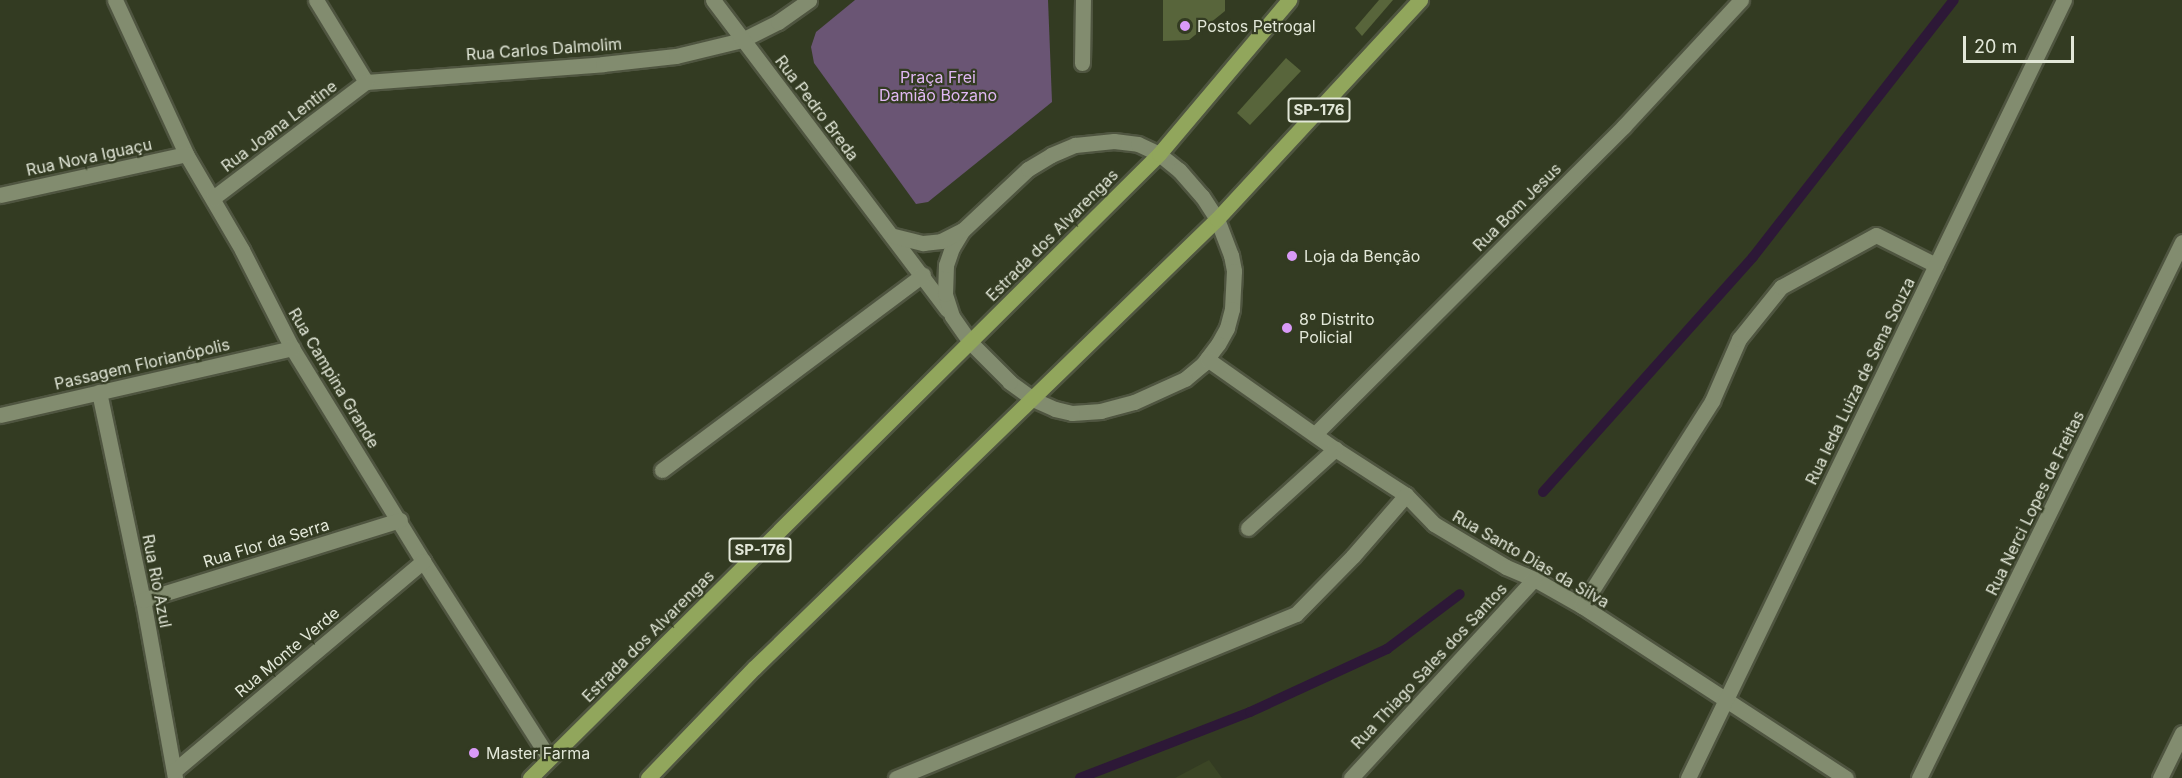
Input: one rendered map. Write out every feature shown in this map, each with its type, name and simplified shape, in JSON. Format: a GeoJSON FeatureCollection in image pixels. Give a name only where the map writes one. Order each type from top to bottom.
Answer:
{"type":"FeatureCollection","features":[{"type":"Feature","properties":{"kind":"main road","name":"Estrada dos Alvarengas"},"geometry":{"type":"LineString","coordinates":[[530,778],[1159,154],[1289,0]]}},
{"type":"Feature","properties":{"kind":"main road","name":"SP-176"},"geometry":{"type":"LineString","coordinates":[[648,778],[754,668],[1217,219],[1420,0]]}},
{"type":"Feature","properties":{"kind":"main road"},"geometry":{"type":"LineString","coordinates":[[547,778],[549,758]]}},
{"type":"Feature","properties":{"kind":"street","name":"Rua Campina Grande"},"geometry":{"type":"LineString","coordinates":[[115,0],[186,154],[213,198],[292,348],[400,520],[423,561],[549,758]]}},
{"type":"Feature","properties":{"kind":"street"},"geometry":{"type":"LineString","coordinates":[[316,0],[366,82]]}},
{"type":"Feature","properties":{"kind":"street","name":"Rua Pedro Breda"},"geometry":{"type":"LineString","coordinates":[[713,0],[894,236],[952,316]]}},
{"type":"Feature","properties":{"kind":"street","name":"Rua Carlos Dalmolim"},"geometry":{"type":"LineString","coordinates":[[366,82],[603,64],[676,56],[742,40],[778,22],[809,0]]}},
{"type":"Feature","properties":{"kind":"street"},"geometry":{"type":"LineString","coordinates":[[1082,63],[1083,0]]}},
{"type":"Feature","properties":{"kind":"street","name":"Rua Bom Jesus"},"geometry":{"type":"LineString","coordinates":[[1315,434],[1624,126],[1741,0]]}},
{"type":"Feature","properties":{"kind":"street","name":"Rua Ieda Luiza de Sena Souza"},"geometry":{"type":"LineString","coordinates":[[1688,778],[2064,0]]}},
{"type":"Feature","properties":{"kind":"street","name":"Rua Joana Lentine"},"geometry":{"type":"LineString","coordinates":[[213,198],[366,82]]}},
{"type":"Feature","properties":{"kind":"street","name":"Estrada dos Alvarengas"},"geometry":{"type":"LineString","coordinates":[[1114,141],[1138,144],[1159,154],[1190,181],[1217,219],[1231,255],[1234,291],[1227,328],[1207,359],[1193,373],[1174,385],[1115,408],[1072,413],[1033,399],[1010,382],[970,342],[952,316],[945,294],[946,265],[952,248],[963,230],[1028,169],[1062,150],[1081,144],[1114,141]]}},
{"type":"Feature","properties":{"kind":"street","name":"Rua Nova Iguaçu"},"geometry":{"type":"LineString","coordinates":[[0,195],[186,154]]}},
{"type":"Feature","properties":{"kind":"street"},"geometry":{"type":"LineString","coordinates":[[894,236],[923,243],[941,241],[963,230]]}},
{"type":"Feature","properties":{"kind":"street"},"geometry":{"type":"LineString","coordinates":[[1582,606],[1712,401],[1739,339],[1781,287],[1876,235],[1936,265]]}},
{"type":"Feature","properties":{"kind":"street","name":"Rua Nerci Lopes de Freitas"},"geometry":{"type":"LineString","coordinates":[[1919,778],[2182,242]]}},
{"type":"Feature","properties":{"kind":"street"},"geometry":{"type":"LineString","coordinates":[[662,470],[923,276]]}},
{"type":"Feature","properties":{"kind":"street","name":"Passagem Florianópolis"},"geometry":{"type":"LineString","coordinates":[[0,415],[292,348]]}},
{"type":"Feature","properties":{"kind":"street","name":"Rua Santo Dias da Silva"},"geometry":{"type":"LineString","coordinates":[[1207,359],[1335,449],[1406,495],[1434,524],[1506,567],[1534,579],[1582,606],[1846,778]]}},
{"type":"Feature","properties":{"kind":"street","name":"Rua Rio Azul"},"geometry":{"type":"LineString","coordinates":[[99,392],[143,600],[174,775]]}},
{"type":"Feature","properties":{"kind":"street"},"geometry":{"type":"LineString","coordinates":[[1248,528],[1335,449]]}},
{"type":"Feature","properties":{"kind":"street"},"geometry":{"type":"LineString","coordinates":[[896,778],[1296,614],[1353,556],[1406,495]]}},
{"type":"Feature","properties":{"kind":"street","name":"Rua Flor da Serra"},"geometry":{"type":"LineString","coordinates":[[143,600],[400,520]]}},
{"type":"Feature","properties":{"kind":"street","name":"Rua Monte Verde"},"geometry":{"type":"LineString","coordinates":[[174,775],[423,561]]}},
{"type":"Feature","properties":{"kind":"street","name":"Rua Thiago Sales dos Santos"},"geometry":{"type":"LineString","coordinates":[[1351,778],[1534,579]]}},
{"type":"Feature","properties":{"kind":"street"},"geometry":{"type":"LineString","coordinates":[[2160,778],[2182,733]]}},
{"type":"Feature","properties":{"kind":"shaded area"},"geometry":{"type":"Polygon","coordinates":[[[1209,760],[1222,778],[1175,778],[1209,760]]]}},
{"type":"Feature","properties":{"kind":"green space","name":"Praça Frei Damião Bozano"},"geometry":{"type":"Polygon","coordinates":[[[855,0],[1048,0],[1052,102],[928,202],[916,204],[814,63],[811,47],[816,32],[855,0]]]}},
{"type":"Feature","properties":{"kind":"building","name":"Postos Petrogal"},"geometry":{"type":"Polygon","coordinates":[[[1163,0],[1225,0],[1225,11],[1189,40],[1163,41],[1163,0]]]}},
{"type":"Feature","properties":{"kind":"building"},"geometry":{"type":"Polygon","coordinates":[[[1379,0],[1393,0],[1362,36],[1355,28],[1379,0]]]}},
{"type":"Feature","properties":{"kind":"building"},"geometry":{"type":"Polygon","coordinates":[[[1286,58],[1301,71],[1250,125],[1237,113],[1286,58]]]}},
{"type":"Feature","properties":{"kind":"waterway"},"geometry":{"type":"LineString","coordinates":[[1543,492],[1753,257],[1954,0]]}},
{"type":"Feature","properties":{"kind":"waterway"},"geometry":{"type":"LineString","coordinates":[[1080,778],[1250,712],[1387,649],[1460,594]]}},
{"type":"Feature","properties":{"kind":"place","name":"Postos Petrogal"},"geometry":{"type":"Point","coordinates":[1185,26]}},
{"type":"Feature","properties":{"kind":"place","name":"Loja da Benção"},"geometry":{"type":"Point","coordinates":[1292,256]}},
{"type":"Feature","properties":{"kind":"place","name":"8º Distrito Policial"},"geometry":{"type":"Point","coordinates":[1287,328]}},
{"type":"Feature","properties":{"kind":"place","name":"Master Farma"},"geometry":{"type":"Point","coordinates":[474,753]}}]}
